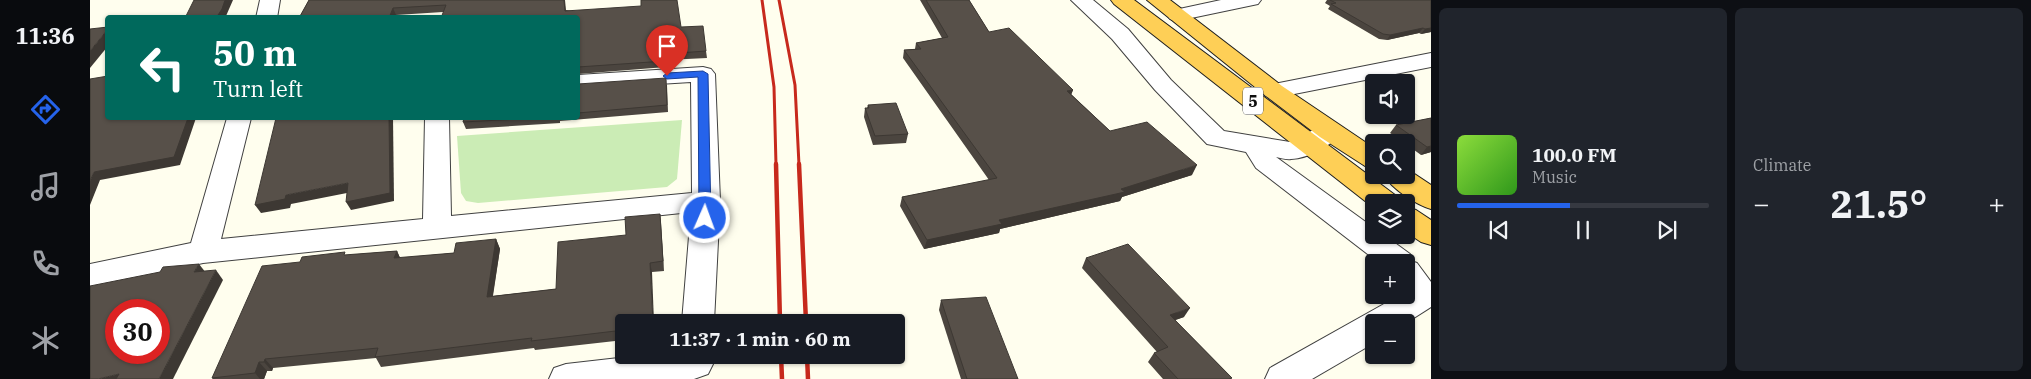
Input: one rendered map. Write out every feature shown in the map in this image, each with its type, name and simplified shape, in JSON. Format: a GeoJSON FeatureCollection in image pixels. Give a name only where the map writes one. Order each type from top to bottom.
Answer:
{"type":"FeatureCollection","features":[{"type":"Feature","properties":{"kind":"highway","name":"5"},"geometry":{"type":"LineString","coordinates":[[1121,0],[1319,138],[1365,156]]}},
{"type":"Feature","properties":{"kind":"highway","name":"5"},"geometry":{"type":"LineString","coordinates":[[1157,0],[1274,91],[1377,194]]}},
{"type":"Feature","properties":{"kind":"highway"},"geometry":{"type":"LineString","coordinates":[[1410,184],[1431,199]]}},
{"type":"Feature","properties":{"kind":"highway"},"geometry":{"type":"LineString","coordinates":[[1415,223],[1431,234]]}},
{"type":"Feature","properties":{"kind":"street"},"geometry":{"type":"LineString","coordinates":[[267,15],[270,0]]}},
{"type":"Feature","properties":{"kind":"street"},"geometry":{"type":"LineString","coordinates":[[1081,0],[1120,34],[1163,86],[1216,138],[1291,151],[1319,138]]}},
{"type":"Feature","properties":{"kind":"street"},"geometry":{"type":"LineString","coordinates":[[1177,15],[1251,0]]}},
{"type":"Feature","properties":{"kind":"street"},"geometry":{"type":"LineString","coordinates":[[1274,91],[1431,60]]}},
{"type":"Feature","properties":{"kind":"street"},"geometry":{"type":"LineString","coordinates":[[580,82],[703,74],[706,201],[699,314]]}},
{"type":"Feature","properties":{"kind":"street"},"geometry":{"type":"LineString","coordinates":[[204,252],[238,120]]}},
{"type":"Feature","properties":{"kind":"street"},"geometry":{"type":"LineString","coordinates":[[437,120],[437,228]]}},
{"type":"Feature","properties":{"kind":"street"},"geometry":{"type":"LineString","coordinates":[[1256,145],[1265,162],[1387,254]]}},
{"type":"Feature","properties":{"kind":"street"},"geometry":{"type":"LineString","coordinates":[[90,276],[204,252],[706,201]]}},
{"type":"Feature","properties":{"kind":"street"},"geometry":{"type":"LineString","coordinates":[[1415,284],[1423,295],[1415,302]]}},
{"type":"Feature","properties":{"kind":"street"},"geometry":{"type":"LineString","coordinates":[[1394,314],[1412,304]]}},
{"type":"Feature","properties":{"kind":"street"},"geometry":{"type":"LineString","coordinates":[[1282,379],[1365,331]]}},
{"type":"Feature","properties":{"kind":"street"},"geometry":{"type":"LineString","coordinates":[[566,379],[696,366]]}},
{"type":"Feature","properties":{"kind":"green space"},"geometry":{"type":"Polygon","coordinates":[[[682,120],[677,179],[667,187],[478,203],[466,201],[461,193],[457,136],[682,120]]]}},
{"type":"Feature","properties":{"kind":"building"},"geometry":{"type":"Polygon","coordinates":[[[194,0],[225,0],[218,15],[186,15],[194,0]]]}},
{"type":"Feature","properties":{"kind":"building"},"geometry":{"type":"Polygon","coordinates":[[[309,0],[564,0],[565,11],[641,6],[641,0],[677,0],[681,27],[703,26],[706,51],[665,54],[665,61],[580,67],[580,15],[442,15],[446,5],[393,8],[390,15],[301,15],[309,0]]]}},
{"type":"Feature","properties":{"kind":"building"},"geometry":{"type":"Polygon","coordinates":[[[926,0],[969,0],[989,32],[1009,28],[1073,90],[1067,91],[1110,131],[1147,122],[1197,165],[1121,189],[1125,192],[999,220],[1002,224],[927,240],[902,197],[997,178],[904,50],[921,49],[916,43],[948,37],[926,0]]]}},
{"type":"Feature","properties":{"kind":"building"},"geometry":{"type":"Polygon","coordinates":[[[1330,0],[1431,0],[1431,28],[1390,35],[1383,34],[1331,4],[1336,3],[1330,0]]]}},
{"type":"Feature","properties":{"kind":"building"},"geometry":{"type":"Polygon","coordinates":[[[105,27],[105,33],[90,51],[90,29],[105,27]]]}},
{"type":"Feature","properties":{"kind":"building"},"geometry":{"type":"Polygon","coordinates":[[[105,76],[105,120],[187,120],[174,157],[94,172],[90,181],[90,79],[105,76]]]}},
{"type":"Feature","properties":{"kind":"building"},"geometry":{"type":"Polygon","coordinates":[[[666,78],[667,105],[580,113],[580,84],[666,78]]]}},
{"type":"Feature","properties":{"kind":"building"},"geometry":{"type":"Polygon","coordinates":[[[896,103],[908,134],[875,136],[865,108],[869,108],[868,105],[896,103]]]}},
{"type":"Feature","properties":{"kind":"building"},"geometry":{"type":"Polygon","coordinates":[[[1431,118],[1431,146],[1427,147],[1415,138],[1415,134],[1409,134],[1396,125],[1415,124],[1415,121],[1431,118]]]}},
{"type":"Feature","properties":{"kind":"building"},"geometry":{"type":"Polygon","coordinates":[[[276,120],[389,120],[390,193],[346,202],[348,183],[286,195],[285,199],[255,205],[276,120]]]}},
{"type":"Feature","properties":{"kind":"building"},"geometry":{"type":"Polygon","coordinates":[[[464,120],[500,120],[463,122],[464,120]]]}},
{"type":"Feature","properties":{"kind":"building"},"geometry":{"type":"Polygon","coordinates":[[[660,214],[663,261],[650,263],[653,314],[615,314],[615,331],[531,341],[532,338],[375,357],[378,348],[265,359],[264,362],[259,362],[255,373],[212,378],[262,266],[300,262],[302,257],[345,252],[344,255],[397,251],[394,258],[454,253],[456,243],[496,239],[487,297],[556,289],[558,242],[626,235],[625,217],[660,214]]]}},
{"type":"Feature","properties":{"kind":"building"},"geometry":{"type":"Polygon","coordinates":[[[1128,244],[1190,308],[1170,315],[1232,378],[1178,379],[1154,353],[1168,347],[1086,258],[1128,244]]]}},
{"type":"Feature","properties":{"kind":"building"},"geometry":{"type":"Polygon","coordinates":[[[199,264],[194,272],[216,270],[170,358],[170,299],[105,299],[105,364],[167,364],[159,379],[116,379],[119,374],[90,379],[90,286],[160,272],[163,267],[199,264]]]}},
{"type":"Feature","properties":{"kind":"building"},"geometry":{"type":"Polygon","coordinates":[[[986,297],[1018,379],[967,379],[941,300],[986,297]]]}},
{"type":"Feature","properties":{"kind":"railway"},"geometry":{"type":"LineString","coordinates":[[762,0],[774,87],[776,165]]}},
{"type":"Feature","properties":{"kind":"railway"},"geometry":{"type":"LineString","coordinates":[[779,0],[795,85],[799,165]]}},
{"type":"Feature","properties":{"kind":"railway"},"geometry":{"type":"LineString","coordinates":[[776,164],[780,314]]}},
{"type":"Feature","properties":{"kind":"railway"},"geometry":{"type":"LineString","coordinates":[[799,164],[806,314]]}},
{"type":"Feature","properties":{"kind":"railway"},"geometry":{"type":"LineString","coordinates":[[781,364],[782,379]]}},
{"type":"Feature","properties":{"kind":"railway"},"geometry":{"type":"LineString","coordinates":[[807,364],[808,379]]}},
{"type":"Feature","properties":{"kind":"route"},"geometry":{"type":"LineString","coordinates":[[667,76],[703,74],[705,218]]}}]}
